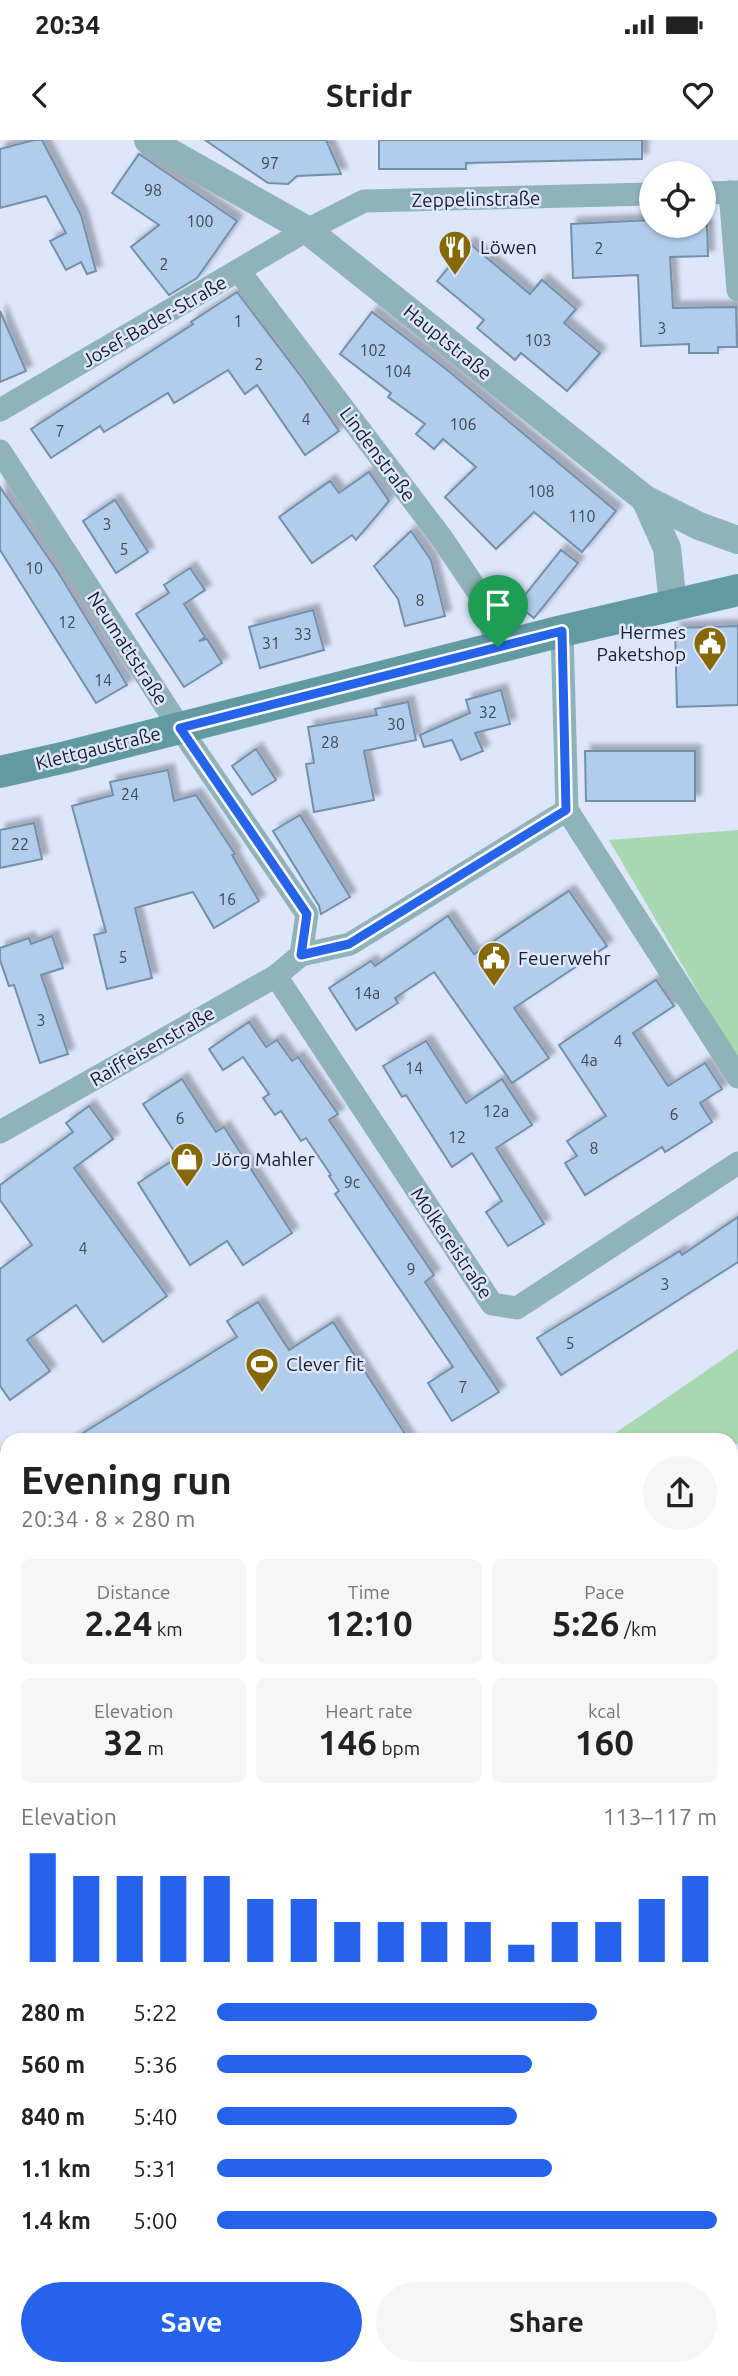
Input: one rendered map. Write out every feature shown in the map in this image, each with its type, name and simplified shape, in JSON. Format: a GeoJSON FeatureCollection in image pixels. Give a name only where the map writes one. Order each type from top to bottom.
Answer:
{"type":"FeatureCollection","features":[{"type":"Feature","properties":{"kind":"main road","name":"Klettgaustraße"},"geometry":{"type":"LineString","coordinates":[[0,772],[562,631],[738,590]]}},
{"type":"Feature","properties":{"kind":"street","name":"Hauptstraße"},"geometry":{"type":"LineString","coordinates":[[148,140],[307,230],[645,499],[667,548],[673,605]]}},
{"type":"Feature","properties":{"kind":"street"},"geometry":{"type":"LineString","coordinates":[[716,193],[734,192],[738,290]]}},
{"type":"Feature","properties":{"kind":"street","name":"Zeppelinstraße"},"geometry":{"type":"LineString","coordinates":[[307,230],[363,201],[639,194]]}},
{"type":"Feature","properties":{"kind":"street","name":"Josef-Bader-Straße"},"geometry":{"type":"LineString","coordinates":[[0,410],[307,230]]}},
{"type":"Feature","properties":{"kind":"street","name":"Lindenstraße"},"geometry":{"type":"LineString","coordinates":[[239,271],[441,537],[480,595],[498,647]]}},
{"type":"Feature","properties":{"kind":"street","name":"Neumattstraße"},"geometry":{"type":"LineString","coordinates":[[0,451],[180,728],[307,914],[301,955]]}},
{"type":"Feature","properties":{"kind":"street"},"geometry":{"type":"LineString","coordinates":[[645,499],[699,526],[738,540]]}},
{"type":"Feature","properties":{"kind":"street"},"geometry":{"type":"LineString","coordinates":[[562,631],[566,810],[738,1077]]}},
{"type":"Feature","properties":{"kind":"street"},"geometry":{"type":"LineString","coordinates":[[301,955],[349,944],[566,810]]}},
{"type":"Feature","properties":{"kind":"street","name":"Raiffeisenstraße"},"geometry":{"type":"LineString","coordinates":[[0,1132],[276,976],[301,955]]}},
{"type":"Feature","properties":{"kind":"street","name":"Molkereistraße"},"geometry":{"type":"LineString","coordinates":[[276,976],[492,1304],[517,1308],[738,1163]]}},
{"type":"Feature","properties":{"kind":"green space"},"geometry":{"type":"Polygon","coordinates":[[[738,830],[738,1060],[609,840],[738,830]]]}},
{"type":"Feature","properties":{"kind":"green space"},"geometry":{"type":"Polygon","coordinates":[[[738,1349],[738,1433],[615,1433],[738,1349]]]}},
{"type":"Feature","properties":{"kind":"building"},"geometry":{"type":"Polygon","coordinates":[[[42,140],[81,215],[96,271],[87,274],[81,262],[66,270],[50,241],[66,233],[46,196],[0,208],[0,149],[42,140]]]}},
{"type":"Feature","properties":{"kind":"building"},"geometry":{"type":"Polygon","coordinates":[[[205,140],[326,140],[341,174],[297,176],[288,184],[268,183],[205,140]]]}},
{"type":"Feature","properties":{"kind":"building"},"geometry":{"type":"Polygon","coordinates":[[[379,140],[642,140],[642,159],[466,163],[466,169],[379,169],[379,140]]]}},
{"type":"Feature","properties":{"kind":"building"},"geometry":{"type":"Polygon","coordinates":[[[139,154],[237,221],[197,278],[169,295],[131,247],[159,225],[112,193],[139,154]]]}},
{"type":"Feature","properties":{"kind":"building"},"geometry":{"type":"Polygon","coordinates":[[[639,221],[639,238],[707,238],[708,256],[670,257],[673,308],[736,307],[737,347],[718,347],[718,353],[689,353],[689,344],[641,346],[638,275],[573,278],[571,224],[639,221]]]}},
{"type":"Feature","properties":{"kind":"building"},"geometry":{"type":"Polygon","coordinates":[[[469,243],[530,294],[542,280],[576,309],[564,323],[600,353],[567,391],[521,353],[515,360],[477,328],[484,320],[437,281],[469,243]]]}},
{"type":"Feature","properties":{"kind":"building"},"geometry":{"type":"Polygon","coordinates":[[[237,292],[339,431],[305,455],[257,385],[245,394],[228,370],[174,403],[168,393],[104,432],[100,426],[51,458],[31,429],[193,324],[191,322],[237,292]]]}},
{"type":"Feature","properties":{"kind":"building"},"geometry":{"type":"Polygon","coordinates":[[[0,311],[26,371],[0,382],[0,311]]]}},
{"type":"Feature","properties":{"kind":"building"},"geometry":{"type":"Polygon","coordinates":[[[372,312],[446,369],[616,511],[582,552],[534,512],[496,549],[445,497],[476,467],[443,439],[434,449],[416,434],[425,424],[388,397],[391,393],[340,354],[372,312]]]}},
{"type":"Feature","properties":{"kind":"building"},"geometry":{"type":"Polygon","coordinates":[[[369,472],[389,501],[356,540],[352,535],[312,563],[279,517],[330,481],[339,493],[369,472]]]}},
{"type":"Feature","properties":{"kind":"building"},"geometry":{"type":"Polygon","coordinates":[[[0,487],[58,572],[127,685],[96,703],[0,550],[0,487]]]}},
{"type":"Feature","properties":{"kind":"building"},"geometry":{"type":"Polygon","coordinates":[[[115,500],[148,552],[116,573],[83,521],[115,500]]]}},
{"type":"Feature","properties":{"kind":"building"},"geometry":{"type":"Polygon","coordinates":[[[411,531],[431,560],[445,616],[405,626],[398,599],[374,566],[411,531]]]}},
{"type":"Feature","properties":{"kind":"building"},"geometry":{"type":"Polygon","coordinates":[[[561,550],[578,563],[534,618],[517,605],[561,550]]]}},
{"type":"Feature","properties":{"kind":"building"},"geometry":{"type":"Polygon","coordinates":[[[190,568],[205,590],[184,604],[205,637],[199,641],[207,639],[222,663],[184,687],[136,614],[169,593],[164,585],[190,568]]]}},
{"type":"Feature","properties":{"kind":"building"},"geometry":{"type":"Polygon","coordinates":[[[313,610],[324,650],[260,668],[249,627],[313,610]]]}},
{"type":"Feature","properties":{"kind":"building"},"geometry":{"type":"Polygon","coordinates":[[[738,626],[738,705],[677,707],[675,628],[738,626]]]}},
{"type":"Feature","properties":{"kind":"building"},"geometry":{"type":"Polygon","coordinates":[[[501,690],[510,724],[475,733],[483,751],[461,760],[452,740],[424,747],[420,735],[470,713],[466,700],[501,690]]]}},
{"type":"Feature","properties":{"kind":"building"},"geometry":{"type":"Polygon","coordinates":[[[408,702],[416,740],[364,751],[374,800],[314,812],[306,764],[314,763],[308,727],[377,715],[375,709],[408,702]]]}},
{"type":"Feature","properties":{"kind":"building"},"geometry":{"type":"Polygon","coordinates":[[[256,749],[276,780],[252,795],[232,766],[256,749]]]}},
{"type":"Feature","properties":{"kind":"building"},"geometry":{"type":"Polygon","coordinates":[[[585,751],[695,751],[695,801],[586,801],[585,751]]]}},
{"type":"Feature","properties":{"kind":"building"},"geometry":{"type":"Polygon","coordinates":[[[168,770],[174,801],[196,795],[235,854],[232,855],[259,901],[214,928],[193,892],[135,908],[152,978],[107,989],[94,935],[106,932],[72,806],[113,795],[110,782],[168,770]]]}},
{"type":"Feature","properties":{"kind":"building"},"geometry":{"type":"Polygon","coordinates":[[[300,815],[350,897],[321,914],[319,906],[273,831],[300,815]]]}},
{"type":"Feature","properties":{"kind":"building"},"geometry":{"type":"Polygon","coordinates":[[[34,823],[42,859],[0,868],[0,830],[34,823]]]}},
{"type":"Feature","properties":{"kind":"building","name":"Feuerwehr"},"geometry":{"type":"Polygon","coordinates":[[[569,891],[607,946],[514,1008],[549,1058],[512,1083],[434,972],[395,998],[398,1003],[356,1030],[329,988],[371,961],[375,966],[448,916],[474,954],[569,891]]]}},
{"type":"Feature","properties":{"kind":"building"},"geometry":{"type":"Polygon","coordinates":[[[52,936],[63,968],[41,975],[68,1054],[40,1063],[14,985],[9,986],[0,960],[0,948],[29,938],[31,944],[52,936]]]}},
{"type":"Feature","properties":{"kind":"building"},"geometry":{"type":"Polygon","coordinates":[[[656,980],[674,1006],[633,1033],[668,1086],[705,1063],[722,1089],[700,1103],[712,1122],[665,1152],[662,1147],[585,1195],[565,1163],[577,1156],[567,1141],[606,1116],[559,1045],[656,980]]]}},
{"type":"Feature","properties":{"kind":"building"},"geometry":{"type":"Polygon","coordinates":[[[249,1022],[266,1047],[277,1040],[292,1061],[298,1057],[338,1114],[329,1120],[434,1275],[425,1282],[499,1392],[452,1421],[428,1383],[453,1367],[335,1194],[339,1191],[329,1176],[331,1175],[306,1138],[301,1141],[281,1111],[275,1115],[263,1098],[269,1094],[243,1057],[223,1070],[209,1049],[249,1022]]]}},
{"type":"Feature","properties":{"kind":"building"},"geometry":{"type":"Polygon","coordinates":[[[426,1041],[466,1103],[502,1079],[532,1125],[496,1148],[544,1224],[508,1246],[486,1212],[502,1201],[472,1153],[452,1167],[406,1095],[402,1097],[383,1066],[426,1041]]]}},
{"type":"Feature","properties":{"kind":"building"},"geometry":{"type":"Polygon","coordinates":[[[182,1079],[216,1132],[224,1127],[292,1233],[243,1265],[227,1241],[190,1265],[138,1183],[178,1157],[143,1104],[182,1079]]]}},
{"type":"Feature","properties":{"kind":"building"},"geometry":{"type":"Polygon","coordinates":[[[89,1106],[113,1139],[74,1168],[167,1296],[103,1342],[76,1305],[27,1340],[50,1371],[10,1400],[0,1386],[0,1269],[32,1245],[0,1200],[0,1185],[73,1132],[66,1123],[89,1106]]]}},
{"type":"Feature","properties":{"kind":"building"},"geometry":{"type":"Polygon","coordinates":[[[738,1217],[738,1262],[561,1375],[537,1338],[680,1251],[682,1255],[738,1217]]]}},
{"type":"Feature","properties":{"kind":"building","name":"Clever fit"},"geometry":{"type":"Polygon","coordinates":[[[258,1302],[289,1350],[333,1322],[404,1433],[83,1433],[237,1337],[227,1321],[258,1302]]]}},
{"type":"Feature","properties":{"kind":"place","name":"Löwen"},"geometry":{"type":"Point","coordinates":[455,277]}},
{"type":"Feature","properties":{"kind":"place","name":"Hermes Paketshop"},"geometry":{"type":"Point","coordinates":[710,673]}},
{"type":"Feature","properties":{"kind":"place","name":"Feuerwehr"},"geometry":{"type":"Point","coordinates":[494,988]}},
{"type":"Feature","properties":{"kind":"place","name":"Jörg Mahler"},"geometry":{"type":"Point","coordinates":[187,1189]}},
{"type":"Feature","properties":{"kind":"place","name":"Clever fit"},"geometry":{"type":"Point","coordinates":[262,1394]}},
{"type":"Feature","properties":{"kind":"route"},"geometry":{"type":"LineString","coordinates":[[562,631],[566,810],[349,944],[301,955],[307,914],[180,728],[498,647],[562,631]]}}]}
